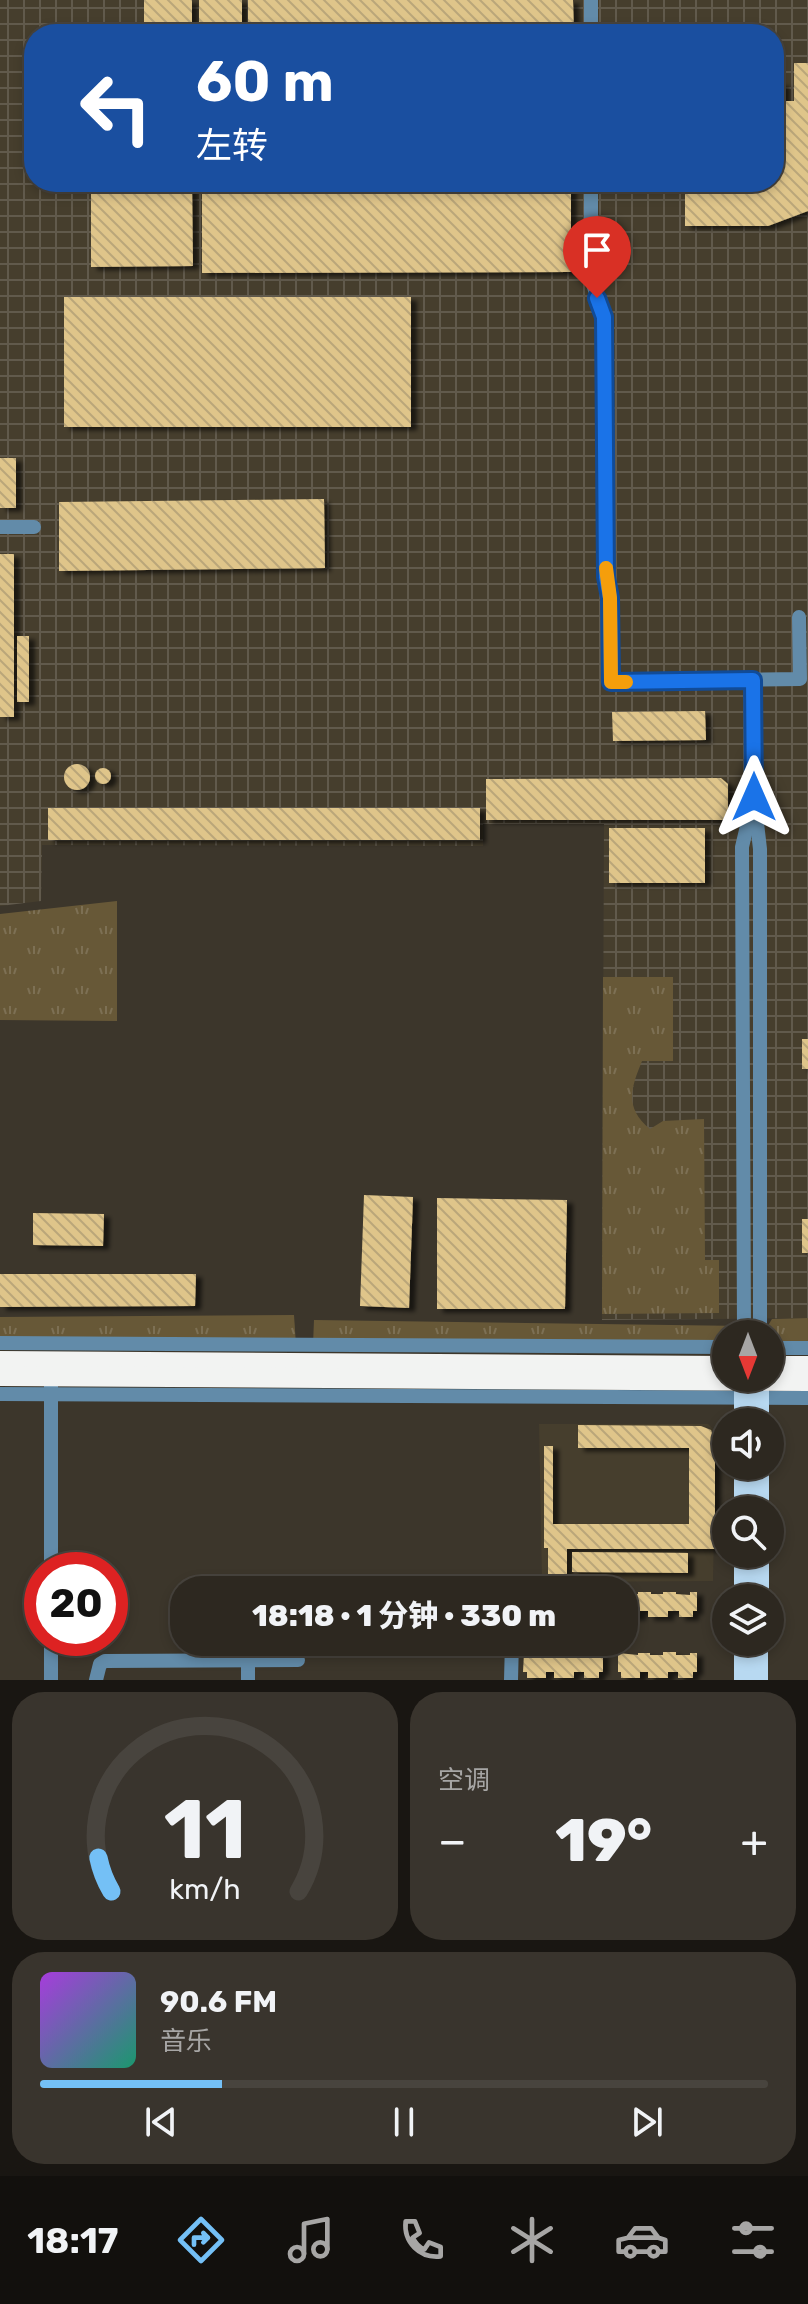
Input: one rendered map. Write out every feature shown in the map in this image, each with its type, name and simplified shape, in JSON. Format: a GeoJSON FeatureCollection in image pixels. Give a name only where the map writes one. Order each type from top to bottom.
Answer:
{"type":"FeatureCollection","features":[{"type":"Feature","properties":{"kind":"highway"},"geometry":{"type":"LineString","coordinates":[[0,1361],[51,1377],[712,1366]]}},
{"type":"Feature","properties":{"kind":"highway"},"geometry":{"type":"LineString","coordinates":[[784,1374],[808,1366]]}},
{"type":"Feature","properties":{"kind":"highway"},"geometry":{"type":"LineString","coordinates":[[0,1376],[712,1383]]}},
{"type":"Feature","properties":{"kind":"highway"},"geometry":{"type":"LineString","coordinates":[[784,1382],[808,1381]]}},
{"type":"Feature","properties":{"kind":"main road"},"geometry":{"type":"LineString","coordinates":[[743,1656],[743,1680]]}},
{"type":"Feature","properties":{"kind":"main road"},"geometry":{"type":"LineString","coordinates":[[759,1656],[759,1680]]}},
{"type":"Feature","properties":{"kind":"street"},"geometry":{"type":"LineString","coordinates":[[591,0],[591,24]]}},
{"type":"Feature","properties":{"kind":"street"},"geometry":{"type":"LineString","coordinates":[[591,192],[591,278],[604,317],[606,577],[610,598],[611,682],[800,679],[799,617]]}},
{"type":"Feature","properties":{"kind":"street"},"geometry":{"type":"LineString","coordinates":[[0,527],[34,527]]}},
{"type":"Feature","properties":{"kind":"street"},"geometry":{"type":"LineString","coordinates":[[753,680],[754,797],[760,849],[760,1320]]}},
{"type":"Feature","properties":{"kind":"street"},"geometry":{"type":"LineString","coordinates":[[744,1320],[742,847],[754,797]]}},
{"type":"Feature","properties":{"kind":"street"},"geometry":{"type":"LineString","coordinates":[[0,1343],[712,1347]]}},
{"type":"Feature","properties":{"kind":"street"},"geometry":{"type":"LineString","coordinates":[[784,1348],[808,1348]]}},
{"type":"Feature","properties":{"kind":"street"},"geometry":{"type":"LineString","coordinates":[[0,1394],[51,1377],[51,1552]]}},
{"type":"Feature","properties":{"kind":"street"},"geometry":{"type":"LineString","coordinates":[[784,1391],[808,1398]]}},
{"type":"Feature","properties":{"kind":"street"},"geometry":{"type":"LineString","coordinates":[[51,1656],[51,1680]]}},
{"type":"Feature","properties":{"kind":"street"},"geometry":{"type":"LineString","coordinates":[[511,1680],[512,1656]]}},
{"type":"Feature","properties":{"kind":"street"},"geometry":{"type":"LineString","coordinates":[[248,1660],[248,1680]]}},
{"type":"Feature","properties":{"kind":"street"},"geometry":{"type":"LineString","coordinates":[[96,1680],[100,1664],[105,1661],[298,1660]]}},
{"type":"Feature","properties":{"kind":"shaded area"},"geometry":{"type":"Polygon","coordinates":[[[0,0],[808,0],[808,1318],[602,1320],[604,824],[483,824],[483,846],[42,845],[41,901],[0,906],[0,0]]]}},
{"type":"Feature","properties":{"kind":"shaded area"},"geometry":{"type":"Polygon","coordinates":[[[539,1424],[708,1424],[712,1428],[712,1480],[715,1480],[715,1496],[712,1496],[713,1581],[638,1581],[638,1576],[542,1576],[539,1424]]]}},
{"type":"Feature","properties":{"kind":"green space"},"geometry":{"type":"Polygon","coordinates":[[[117,901],[117,1021],[0,1020],[0,914],[117,901]]]}},
{"type":"Feature","properties":{"kind":"green space"},"geometry":{"type":"Polygon","coordinates":[[[603,977],[673,977],[673,1061],[642,1061],[633,1089],[633,1105],[650,1129],[663,1121],[704,1119],[705,1260],[719,1260],[719,1313],[602,1314],[603,977]]]}},
{"type":"Feature","properties":{"kind":"green space"},"geometry":{"type":"Polygon","coordinates":[[[294,1315],[296,1345],[0,1344],[0,1317],[294,1315]]]}},
{"type":"Feature","properties":{"kind":"green space"},"geometry":{"type":"Polygon","coordinates":[[[808,1318],[808,1348],[784,1347],[784,1320],[772,1319],[808,1318]]]}},
{"type":"Feature","properties":{"kind":"green space"},"geometry":{"type":"Polygon","coordinates":[[[314,1320],[712,1326],[712,1347],[313,1345],[314,1320]]]}},
{"type":"Feature","properties":{"kind":"building"},"geometry":{"type":"Polygon","coordinates":[[[144,0],[192,0],[192,24],[144,24],[144,0]]]}},
{"type":"Feature","properties":{"kind":"building"},"geometry":{"type":"Polygon","coordinates":[[[199,0],[242,0],[242,24],[199,24],[199,0]]]}},
{"type":"Feature","properties":{"kind":"building"},"geometry":{"type":"Polygon","coordinates":[[[248,0],[573,0],[574,24],[248,24],[248,0]]]}},
{"type":"Feature","properties":{"kind":"building"},"geometry":{"type":"Polygon","coordinates":[[[794,63],[808,63],[808,211],[768,226],[685,226],[685,192],[784,192],[784,101],[794,101],[794,63]]]}},
{"type":"Feature","properties":{"kind":"building"},"geometry":{"type":"Polygon","coordinates":[[[91,192],[192,192],[193,266],[91,267],[91,192]]]}},
{"type":"Feature","properties":{"kind":"building"},"geometry":{"type":"Polygon","coordinates":[[[202,192],[571,192],[571,272],[202,273],[202,192]]]}},
{"type":"Feature","properties":{"kind":"building"},"geometry":{"type":"Polygon","coordinates":[[[64,297],[411,297],[411,427],[64,427],[64,297]]]}},
{"type":"Feature","properties":{"kind":"building"},"geometry":{"type":"Polygon","coordinates":[[[0,458],[16,458],[16,508],[0,508],[0,458]]]}},
{"type":"Feature","properties":{"kind":"building"},"geometry":{"type":"Polygon","coordinates":[[[324,499],[325,568],[59,571],[59,502],[324,499]]]}},
{"type":"Feature","properties":{"kind":"building"},"geometry":{"type":"Polygon","coordinates":[[[0,554],[14,554],[14,717],[0,717],[0,554]]]}},
{"type":"Feature","properties":{"kind":"building"},"geometry":{"type":"Polygon","coordinates":[[[17,636],[29,636],[29,702],[17,702],[17,636]]]}},
{"type":"Feature","properties":{"kind":"building"},"geometry":{"type":"Polygon","coordinates":[[[705,711],[706,740],[613,741],[612,712],[705,711]]]}},
{"type":"Feature","properties":{"kind":"building"},"geometry":{"type":"Polygon","coordinates":[[[77,764],[86,768],[90,777],[86,786],[77,790],[68,786],[64,777],[68,768],[77,764]]]}},
{"type":"Feature","properties":{"kind":"building"},"geometry":{"type":"Polygon","coordinates":[[[103,768],[111,776],[103,784],[95,776],[103,768]]]}},
{"type":"Feature","properties":{"kind":"building"},"geometry":{"type":"Polygon","coordinates":[[[721,778],[728,784],[728,820],[486,820],[486,779],[721,778]]]}},
{"type":"Feature","properties":{"kind":"building"},"geometry":{"type":"Polygon","coordinates":[[[48,808],[480,808],[480,840],[48,840],[48,808]]]}},
{"type":"Feature","properties":{"kind":"building"},"geometry":{"type":"Polygon","coordinates":[[[609,828],[705,828],[705,883],[609,883],[609,828]]]}},
{"type":"Feature","properties":{"kind":"building"},"geometry":{"type":"Polygon","coordinates":[[[802,1039],[808,1039],[808,1069],[802,1069],[802,1039]]]}},
{"type":"Feature","properties":{"kind":"building"},"geometry":{"type":"Polygon","coordinates":[[[364,1195],[413,1197],[409,1308],[360,1306],[364,1195]]]}},
{"type":"Feature","properties":{"kind":"building"},"geometry":{"type":"Polygon","coordinates":[[[437,1198],[567,1200],[565,1309],[437,1309],[437,1198]]]}},
{"type":"Feature","properties":{"kind":"building"},"geometry":{"type":"Polygon","coordinates":[[[33,1213],[104,1214],[103,1246],[33,1245],[33,1213]]]}},
{"type":"Feature","properties":{"kind":"building"},"geometry":{"type":"Polygon","coordinates":[[[802,1219],[808,1219],[808,1253],[802,1253],[802,1219]]]}},
{"type":"Feature","properties":{"kind":"building"},"geometry":{"type":"Polygon","coordinates":[[[0,1274],[196,1274],[195,1306],[0,1307],[0,1274]]]}},
{"type":"Feature","properties":{"kind":"building"},"geometry":{"type":"Polygon","coordinates":[[[578,1425],[701,1426],[711,1430],[712,1480],[715,1480],[712,1549],[567,1549],[567,1574],[548,1574],[548,1548],[544,1548],[544,1446],[553,1446],[553,1524],[689,1524],[689,1448],[578,1448],[578,1425]]]}},
{"type":"Feature","properties":{"kind":"building"},"geometry":{"type":"Polygon","coordinates":[[[572,1552],[688,1553],[688,1573],[572,1572],[572,1552]]]}},
{"type":"Feature","properties":{"kind":"building"},"geometry":{"type":"Polygon","coordinates":[[[676,1592],[690,1595],[690,1592],[697,1592],[697,1611],[693,1611],[693,1617],[679,1617],[679,1611],[668,1611],[668,1617],[648,1617],[648,1611],[640,1611],[638,1617],[638,1594],[676,1592]]]}},
{"type":"Feature","properties":{"kind":"building"},"geometry":{"type":"Polygon","coordinates":[[[663,1652],[676,1652],[676,1655],[697,1653],[697,1672],[693,1672],[693,1678],[678,1678],[678,1672],[668,1672],[668,1678],[648,1678],[648,1672],[640,1672],[640,1678],[621,1678],[621,1672],[618,1672],[618,1656],[638,1656],[638,1653],[663,1655],[663,1652]]]}},
{"type":"Feature","properties":{"kind":"building"},"geometry":{"type":"Polygon","coordinates":[[[524,1656],[603,1656],[603,1672],[599,1672],[599,1678],[584,1678],[584,1672],[574,1672],[574,1678],[554,1678],[554,1672],[546,1672],[546,1678],[527,1678],[527,1672],[523,1672],[524,1656]]]}},
{"type":"Feature","properties":{"kind":"slow traffic"},"geometry":{"type":"LineString","coordinates":[[606,568],[610,598],[611,682],[626,682]]}},
{"type":"Feature","properties":{"kind":"route"},"geometry":{"type":"LineString","coordinates":[[597,298],[604,317],[606,577],[610,598],[611,682],[753,680],[754,797]]}}]}
